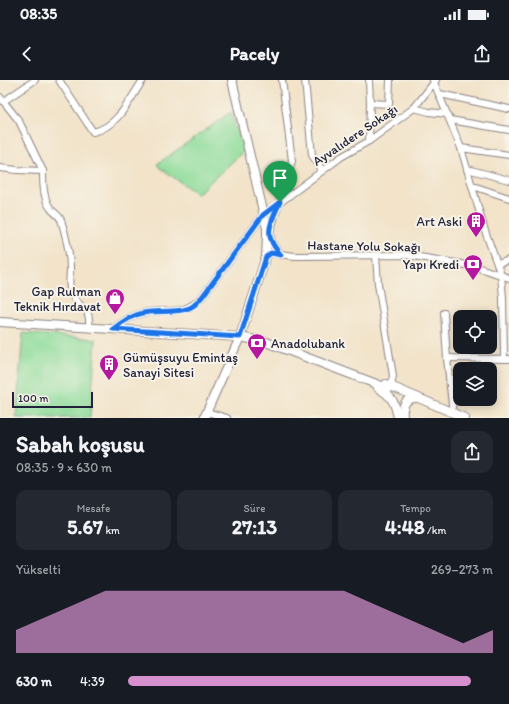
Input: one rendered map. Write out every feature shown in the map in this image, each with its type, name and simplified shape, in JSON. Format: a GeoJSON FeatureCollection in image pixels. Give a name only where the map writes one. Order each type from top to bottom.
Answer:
{"type":"FeatureCollection","features":[{"type":"Feature","properties":{"kind":"main road"},"geometry":{"type":"LineString","coordinates":[[203,414],[228,351],[235,340],[240,337],[266,257],[267,220],[232,80]]}},
{"type":"Feature","properties":{"kind":"main road"},"geometry":{"type":"LineString","coordinates":[[0,322],[240,337],[266,342],[379,385],[388,388],[391,386],[465,418]]}},
{"type":"Feature","properties":{"kind":"main road"},"geometry":{"type":"LineString","coordinates":[[335,368],[385,392],[393,401],[398,418]]}},
{"type":"Feature","properties":{"kind":"main road"},"geometry":{"type":"LineString","coordinates":[[403,418],[403,408],[405,402],[411,398],[416,398]]}},
{"type":"Feature","properties":{"kind":"street"},"geometry":{"type":"LineString","coordinates":[[35,80],[2,99],[19,121],[43,171],[46,200],[50,208],[62,221],[70,268],[70,290],[76,302],[88,313],[90,318],[89,328]]}},
{"type":"Feature","properties":{"kind":"street"},"geometry":{"type":"LineString","coordinates":[[59,80],[94,132],[103,129],[112,123],[143,80]]}},
{"type":"Feature","properties":{"kind":"street"},"geometry":{"type":"LineString","coordinates":[[113,329],[120,323],[137,314],[144,312],[183,310],[193,306],[267,220],[280,202],[292,161],[282,80]]}},
{"type":"Feature","properties":{"kind":"street"},"geometry":{"type":"LineString","coordinates":[[306,80],[312,155],[322,170]]}},
{"type":"Feature","properties":{"kind":"street"},"geometry":{"type":"LineString","coordinates":[[369,80],[369,141]]}},
{"type":"Feature","properties":{"kind":"street"},"geometry":{"type":"LineString","coordinates":[[370,103],[389,104],[390,80]]}},
{"type":"Feature","properties":{"kind":"street"},"geometry":{"type":"LineString","coordinates":[[434,81],[461,148],[485,231],[500,275],[507,359],[447,358]]}},
{"type":"Feature","properties":{"kind":"street","name":"Ayvalıdere Sokağı"},"geometry":{"type":"LineString","coordinates":[[267,220],[280,202],[322,170],[369,141],[414,108],[434,81]]}},
{"type":"Feature","properties":{"kind":"street"},"geometry":{"type":"LineString","coordinates":[[440,94],[509,109]]}},
{"type":"Feature","properties":{"kind":"street"},"geometry":{"type":"LineString","coordinates":[[414,108],[509,130]]}},
{"type":"Feature","properties":{"kind":"street"},"geometry":{"type":"LineString","coordinates":[[461,148],[509,155]]}},
{"type":"Feature","properties":{"kind":"street"},"geometry":{"type":"LineString","coordinates":[[0,168],[43,171]]}},
{"type":"Feature","properties":{"kind":"street"},"geometry":{"type":"LineString","coordinates":[[467,169],[509,180]]}},
{"type":"Feature","properties":{"kind":"street"},"geometry":{"type":"LineString","coordinates":[[472,186],[509,198]]}},
{"type":"Feature","properties":{"kind":"street"},"geometry":{"type":"LineString","coordinates":[[267,220],[270,239],[281,255]]}},
{"type":"Feature","properties":{"kind":"street","name":"Hastane Yolu Sokağı"},"geometry":{"type":"LineString","coordinates":[[266,257],[271,253],[295,256],[407,256],[456,262],[484,269],[509,278]]}},
{"type":"Feature","properties":{"kind":"street"},"geometry":{"type":"LineString","coordinates":[[376,256],[378,284],[393,376],[391,386]]}},
{"type":"Feature","properties":{"kind":"street"},"geometry":{"type":"LineString","coordinates":[[497,264],[509,260]]}},
{"type":"Feature","properties":{"kind":"street"},"geometry":{"type":"LineString","coordinates":[[444,313],[453,414]]}},
{"type":"Feature","properties":{"kind":"street"},"geometry":{"type":"LineString","coordinates":[[203,414],[227,418]]}},
{"type":"Feature","properties":{"kind":"green space"},"geometry":{"type":"Polygon","coordinates":[[[231,112],[244,151],[197,194],[159,167],[157,164],[231,112]]]}},
{"type":"Feature","properties":{"kind":"green space"},"geometry":{"type":"Polygon","coordinates":[[[23,333],[96,339],[90,418],[16,418],[23,333]]]}},
{"type":"Feature","properties":{"kind":"place","name":"Art Aski"},"geometry":{"type":"Point","coordinates":[476,238]}},
{"type":"Feature","properties":{"kind":"place","name":"Yapı Kredi"},"geometry":{"type":"Point","coordinates":[473,281]}},
{"type":"Feature","properties":{"kind":"place","name":"Gap Rulman Teknik Hırdavat"},"geometry":{"type":"Point","coordinates":[115,315]}},
{"type":"Feature","properties":{"kind":"place","name":"Anadolubank"},"geometry":{"type":"Point","coordinates":[257,360]}},
{"type":"Feature","properties":{"kind":"place","name":"Gümüşsuyu Emintaş Sanayi Sitesi"},"geometry":{"type":"Point","coordinates":[109,381]}},
{"type":"Feature","properties":{"kind":"route"},"geometry":{"type":"LineString","coordinates":[[280,202],[270,227],[270,236],[272,243],[281,255],[271,253],[264,261],[240,337],[113,329],[120,323],[137,314],[144,312],[183,310],[193,306],[202,297],[263,215],[280,202]]}}]}
